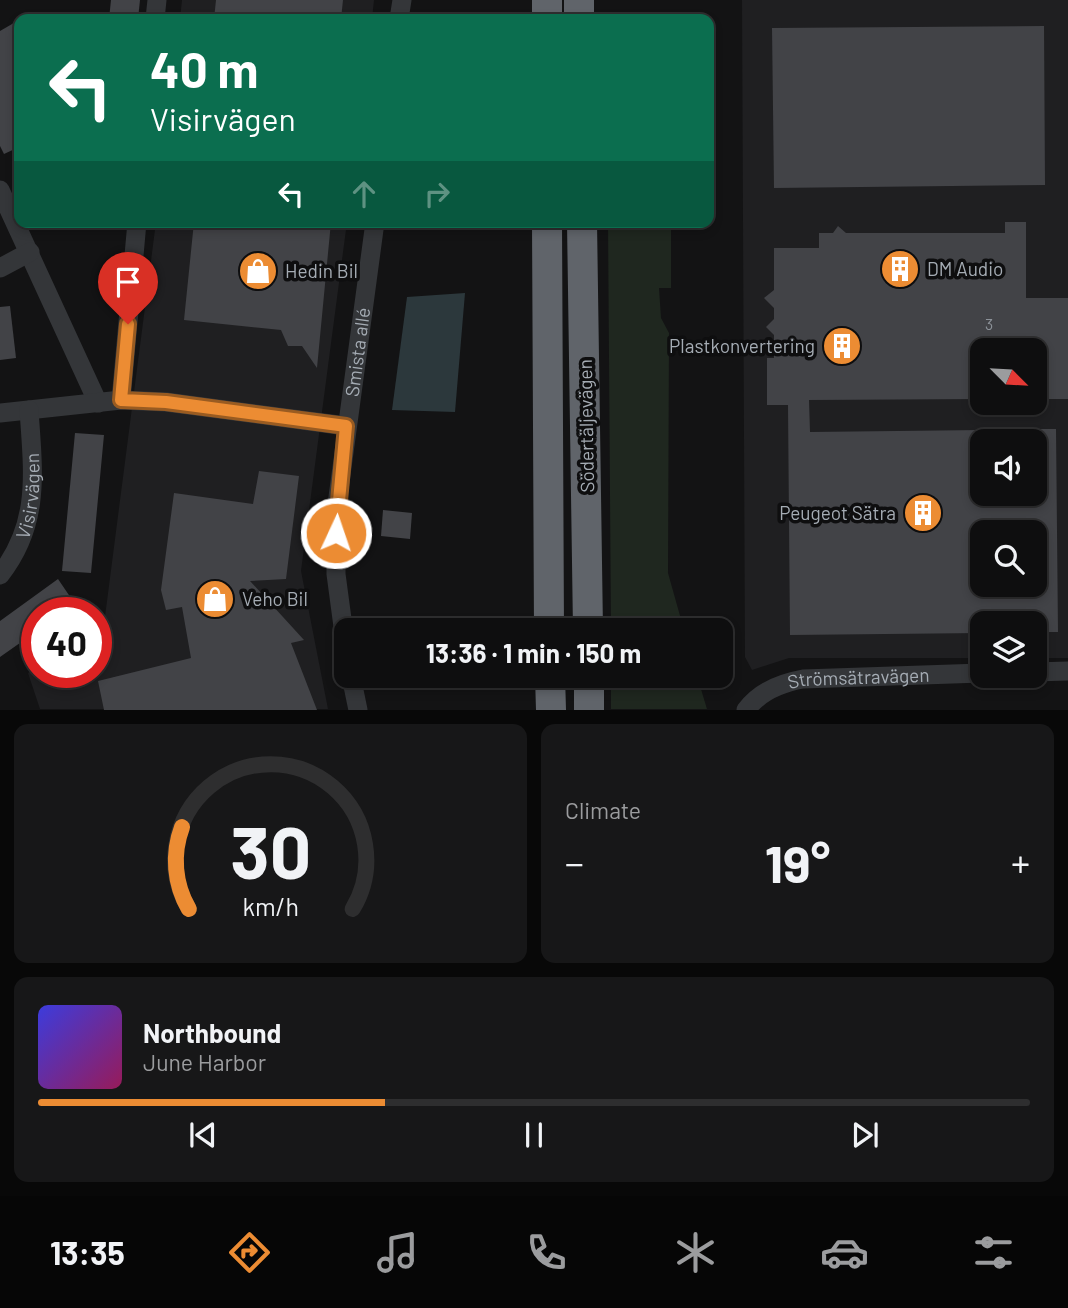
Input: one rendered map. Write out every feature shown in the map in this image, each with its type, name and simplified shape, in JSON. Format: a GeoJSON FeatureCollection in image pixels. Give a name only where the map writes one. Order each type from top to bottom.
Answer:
{"type":"FeatureCollection","features":[{"type":"Feature","properties":{"kind":"highway","name":"Södertäljevägen"},"geometry":{"type":"LineString","coordinates":[[547,228],[550,618]]}},
{"type":"Feature","properties":{"kind":"highway","name":"Södertäljevägen"},"geometry":{"type":"LineString","coordinates":[[582,228],[588,618]]}},
{"type":"Feature","properties":{"kind":"highway"},"geometry":{"type":"LineString","coordinates":[[550,688],[551,709]]}},
{"type":"Feature","properties":{"kind":"highway"},"geometry":{"type":"LineString","coordinates":[[589,688],[589,709]]}},
{"type":"Feature","properties":{"kind":"street"},"geometry":{"type":"LineString","coordinates":[[0,190],[14,219]]}},
{"type":"Feature","properties":{"kind":"street"},"geometry":{"type":"LineString","coordinates":[[18,228],[98,403]]}},
{"type":"Feature","properties":{"kind":"street"},"geometry":{"type":"LineString","coordinates":[[121,400],[136,228]]}},
{"type":"Feature","properties":{"kind":"street","name":"Smista allé"},"geometry":{"type":"LineString","coordinates":[[342,618],[336,574],[336,512],[374,228]]}},
{"type":"Feature","properties":{"kind":"street"},"geometry":{"type":"LineString","coordinates":[[0,268],[30,252]]}},
{"type":"Feature","properties":{"kind":"street"},"geometry":{"type":"LineString","coordinates":[[0,413],[121,400],[166,402],[346,426]]}},
{"type":"Feature","properties":{"kind":"street","name":"Visirvägen"},"geometry":{"type":"LineString","coordinates":[[0,575],[18,546],[34,491],[29,410]]}},
{"type":"Feature","properties":{"kind":"street"},"geometry":{"type":"LineString","coordinates":[[1047,672],[1068,671]]}},
{"type":"Feature","properties":{"kind":"street","name":"Strömsätravägen"},"geometry":{"type":"LineString","coordinates":[[747,709],[767,691],[782,683],[803,679],[970,673]]}},
{"type":"Feature","properties":{"kind":"street"},"geometry":{"type":"LineString","coordinates":[[354,688],[358,709]]}},
{"type":"Feature","properties":{"kind":"shaded area"},"geometry":{"type":"Polygon","coordinates":[[[182,0],[374,0],[373,14],[181,14],[182,0]]]}},
{"type":"Feature","properties":{"kind":"shaded area"},"geometry":{"type":"Polygon","coordinates":[[[742,0],[1068,0],[1068,658],[1047,658],[1047,611],[970,611],[970,658],[789,658],[752,670],[745,657],[742,0]]]}},
{"type":"Feature","properties":{"kind":"shaded area"},"geometry":{"type":"Polygon","coordinates":[[[155,228],[346,228],[301,571],[328,709],[40,709],[33,688],[112,688],[112,597],[108,597],[155,228]]]}},
{"type":"Feature","properties":{"kind":"shaded area"},"geometry":{"type":"Polygon","coordinates":[[[608,228],[671,228],[671,288],[659,288],[661,318],[669,333],[668,573],[681,618],[611,618],[608,228]]]}},
{"type":"Feature","properties":{"kind":"shaded area"},"geometry":{"type":"Polygon","coordinates":[[[465,293],[455,412],[392,410],[407,297],[465,293]]]}},
{"type":"Feature","properties":{"kind":"shaded area"},"geometry":{"type":"Polygon","coordinates":[[[611,688],[701,688],[707,709],[611,709],[611,688]]]}},
{"type":"Feature","properties":{"kind":"building"},"geometry":{"type":"Polygon","coordinates":[[[111,0],[140,0],[139,14],[110,14],[111,0]]]}},
{"type":"Feature","properties":{"kind":"building"},"geometry":{"type":"Polygon","coordinates":[[[216,0],[343,0],[342,14],[215,14],[216,0]]]}},
{"type":"Feature","properties":{"kind":"building"},"geometry":{"type":"Polygon","coordinates":[[[14,23],[14,149],[4,154],[0,146],[0,31],[14,23]]]}},
{"type":"Feature","properties":{"kind":"building"},"geometry":{"type":"Polygon","coordinates":[[[1044,26],[1045,185],[774,188],[772,28],[1044,26]]]}},
{"type":"Feature","properties":{"kind":"building"},"geometry":{"type":"Polygon","coordinates":[[[1005,222],[1026,222],[1026,298],[1068,298],[1068,399],[1047,399],[1047,338],[970,338],[970,399],[809,400],[810,432],[970,430],[970,506],[1047,506],[1047,429],[1056,429],[1058,632],[1047,632],[1047,611],[970,611],[970,633],[790,635],[788,405],[767,405],[767,358],[774,358],[774,335],[766,327],[774,319],[774,308],[764,298],[774,290],[774,248],[819,248],[819,233],[833,233],[838,226],[846,233],[1005,233],[1005,222]]]}},
{"type":"Feature","properties":{"kind":"building","name":"Hedin Bil"},"geometry":{"type":"Polygon","coordinates":[[[193,228],[330,228],[317,368],[302,346],[288,346],[281,330],[184,320],[193,228]]]}},
{"type":"Feature","properties":{"kind":"building"},"geometry":{"type":"Polygon","coordinates":[[[10,306],[16,358],[0,360],[0,307],[10,306]]]}},
{"type":"Feature","properties":{"kind":"building"},"geometry":{"type":"Polygon","coordinates":[[[75,433],[104,435],[91,573],[62,571],[75,433]]]}},
{"type":"Feature","properties":{"kind":"building","name":"Veho Bil"},"geometry":{"type":"Polygon","coordinates":[[[259,471],[299,476],[286,579],[250,581],[304,640],[291,643],[317,710],[104,710],[99,688],[112,688],[112,678],[191,658],[182,607],[166,610],[161,590],[174,493],[253,504],[259,471]]]}},
{"type":"Feature","properties":{"kind":"building"},"geometry":{"type":"Polygon","coordinates":[[[383,510],[412,513],[410,539],[381,536],[383,510]]]}},
{"type":"Feature","properties":{"kind":"building"},"geometry":{"type":"Polygon","coordinates":[[[58,579],[70,597],[33,597],[58,579]]]}},
{"type":"Feature","properties":{"kind":"building"},"geometry":{"type":"Polygon","coordinates":[[[21,606],[21,642],[0,657],[0,621],[21,606]]]}},
{"type":"Feature","properties":{"kind":"place","name":"DM Audio"},"geometry":{"type":"Point","coordinates":[900,269]}},
{"type":"Feature","properties":{"kind":"place","name":"Hedin Bil"},"geometry":{"type":"Point","coordinates":[258,271]}},
{"type":"Feature","properties":{"kind":"place","name":"Plastkonvertering"},"geometry":{"type":"Point","coordinates":[842,346]}},
{"type":"Feature","properties":{"kind":"place","name":"Peugeot Sätra"},"geometry":{"type":"Point","coordinates":[923,513]}},
{"type":"Feature","properties":{"kind":"place","name":"Veho Bil"},"geometry":{"type":"Point","coordinates":[215,599]}},
{"type":"Feature","properties":{"kind":"route"},"geometry":{"type":"LineString","coordinates":[[128,324],[121,400],[166,402],[346,426],[336,533]]}}]}
